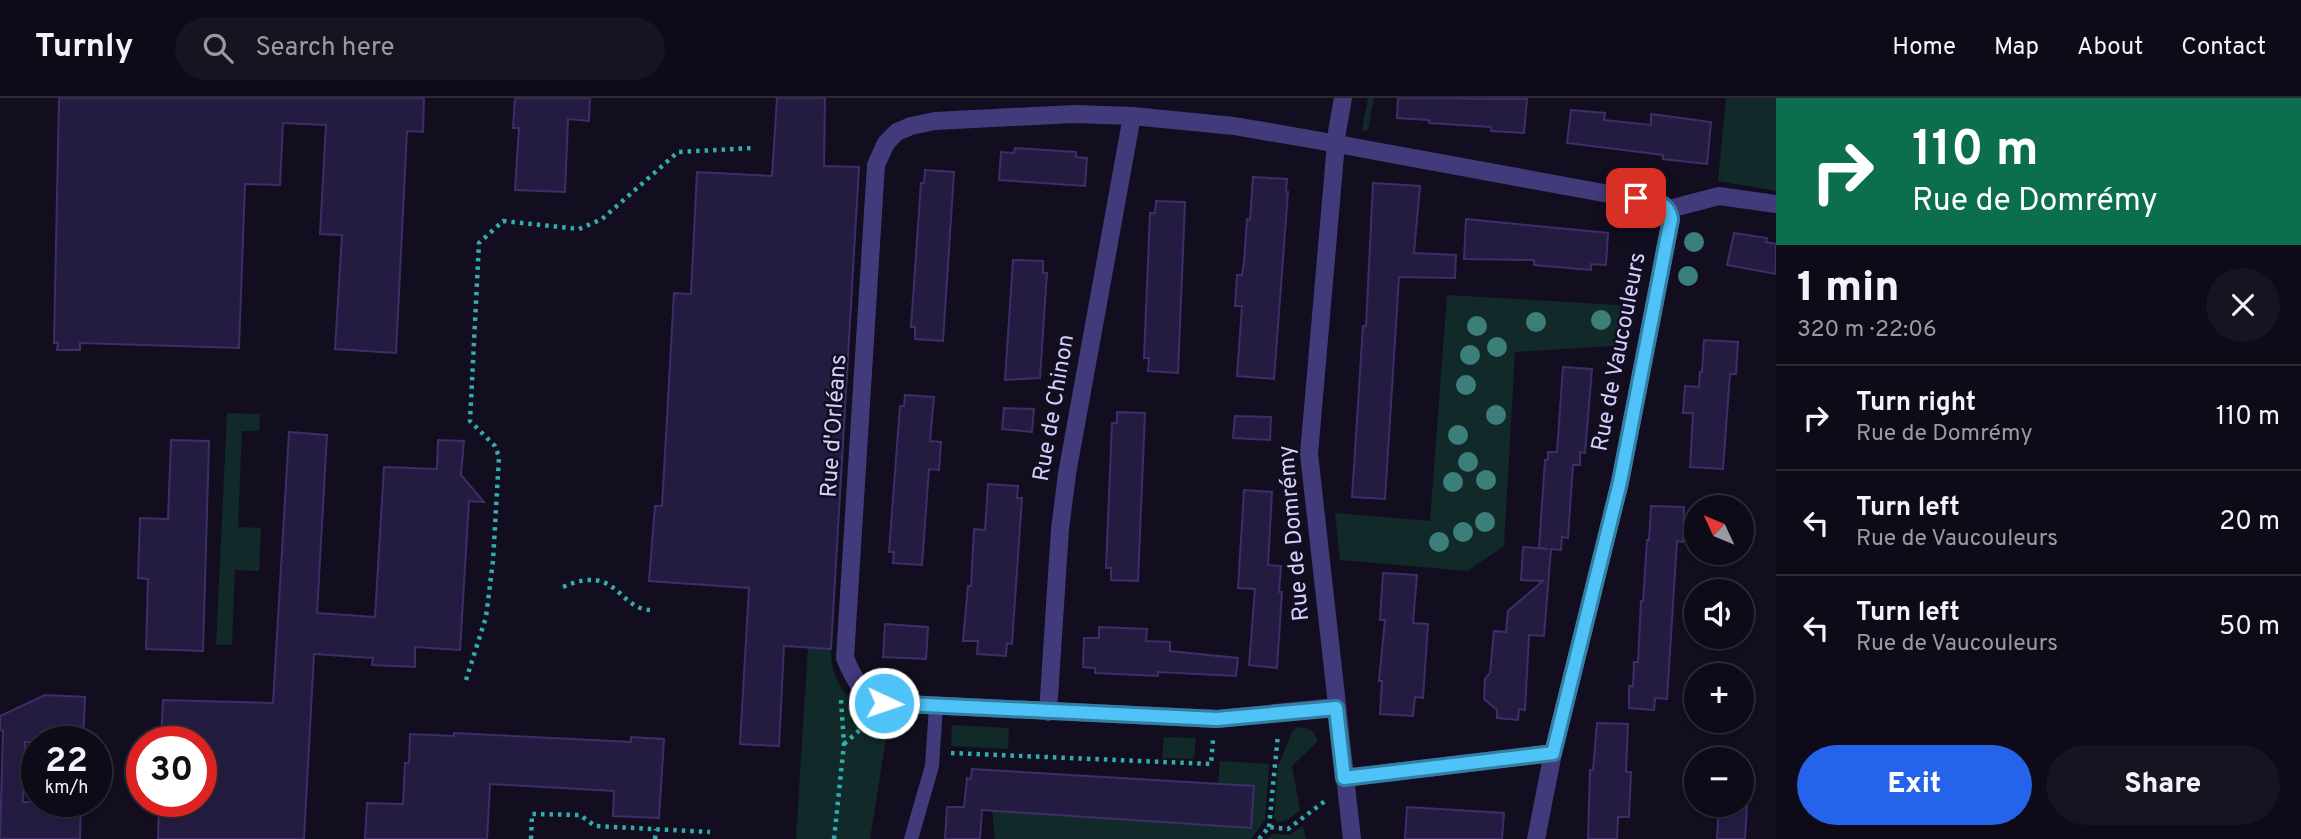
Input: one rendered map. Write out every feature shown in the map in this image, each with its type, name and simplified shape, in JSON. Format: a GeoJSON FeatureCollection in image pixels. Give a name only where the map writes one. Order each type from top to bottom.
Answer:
{"type":"FeatureCollection","features":[{"type":"Feature","properties":{"kind":"street","name":"Rue de Domrémy"},"geometry":{"type":"LineString","coordinates":[[1343,98],[1336,143],[1309,454],[1352,839]]}},
{"type":"Feature","properties":{"kind":"street","name":"Rue d'Orléans"},"geometry":{"type":"LineString","coordinates":[[1336,143],[1234,127],[1132,116],[1075,114],[935,121],[897,132],[886,143],[876,165],[845,658],[854,681],[870,696],[884,703],[1217,719],[1336,708]]}},
{"type":"Feature","properties":{"kind":"street","name":"Rue de Chinon"},"geometry":{"type":"LineString","coordinates":[[1048,712],[1059,542],[1067,474],[1132,116]]}},
{"type":"Feature","properties":{"kind":"street"},"geometry":{"type":"LineString","coordinates":[[1336,143],[1663,204],[1669,209],[1720,196],[1776,204]]}},
{"type":"Feature","properties":{"kind":"street","name":"Rue de Vaucouleurs"},"geometry":{"type":"LineString","coordinates":[[1536,839],[1553,753],[1620,482],[1671,219],[1669,209]]}},
{"type":"Feature","properties":{"kind":"street"},"geometry":{"type":"LineString","coordinates":[[1344,778],[1553,753]]}},
{"type":"Feature","properties":{"kind":"lane"},"geometry":{"type":"LineString","coordinates":[[911,839],[932,766],[936,706]]}},
{"type":"Feature","properties":{"kind":"path"},"geometry":{"type":"LineString","coordinates":[[466,680],[486,617],[493,561],[499,457],[495,446],[470,421],[478,243],[502,221],[579,229],[602,219],[678,152],[753,148]]}},
{"type":"Feature","properties":{"kind":"path"},"geometry":{"type":"LineString","coordinates":[[563,587],[579,579],[601,581],[610,584],[639,608],[653,610]]}},
{"type":"Feature","properties":{"kind":"path"},"geometry":{"type":"LineString","coordinates":[[834,839],[844,744],[841,701],[849,693]]}},
{"type":"Feature","properties":{"kind":"path"},"geometry":{"type":"LineString","coordinates":[[844,744],[876,713]]}},
{"type":"Feature","properties":{"kind":"path"},"geometry":{"type":"LineString","coordinates":[[1259,839],[1269,827],[1279,727]]}},
{"type":"Feature","properties":{"kind":"path"},"geometry":{"type":"LineString","coordinates":[[933,752],[1211,764],[1213,731]]}},
{"type":"Feature","properties":{"kind":"path"},"geometry":{"type":"LineString","coordinates":[[1269,827],[1288,829],[1328,798]]}},
{"type":"Feature","properties":{"kind":"path"},"geometry":{"type":"LineString","coordinates":[[531,839],[532,814],[580,815],[595,826],[709,832]]}},
{"type":"Feature","properties":{"kind":"path"},"geometry":{"type":"LineString","coordinates":[[655,839],[656,830]]}},
{"type":"Feature","properties":{"kind":"green space"},"geometry":{"type":"Polygon","coordinates":[[[1368,98],[1374,98],[1368,131],[1362,130],[1368,98]]]}},
{"type":"Feature","properties":{"kind":"green space"},"geometry":{"type":"Polygon","coordinates":[[[1726,98],[1776,98],[1776,191],[1718,181],[1726,98]]]}},
{"type":"Feature","properties":{"kind":"green space"},"geometry":{"type":"Polygon","coordinates":[[[1447,295],[1635,306],[1628,345],[1515,352],[1504,546],[1467,571],[1340,560],[1335,513],[1430,521],[1447,295]]]}},
{"type":"Feature","properties":{"kind":"green space"},"geometry":{"type":"Polygon","coordinates":[[[227,413],[260,414],[259,431],[242,431],[238,527],[261,528],[259,571],[235,570],[232,645],[216,645],[227,413]]]}},
{"type":"Feature","properties":{"kind":"green space"},"geometry":{"type":"Polygon","coordinates":[[[808,647],[831,649],[834,674],[846,695],[865,710],[889,720],[870,839],[796,839],[808,647]]]}},
{"type":"Feature","properties":{"kind":"green space"},"geometry":{"type":"Polygon","coordinates":[[[952,725],[1009,728],[1008,749],[951,746],[952,725]]]}},
{"type":"Feature","properties":{"kind":"green space"},"geometry":{"type":"Polygon","coordinates":[[[1297,727],[1310,730],[1318,741],[1292,766],[1300,810],[1286,821],[1277,822],[1274,818],[1278,766],[1293,730],[1297,727]]]}},
{"type":"Feature","properties":{"kind":"green space"},"geometry":{"type":"Polygon","coordinates":[[[1164,737],[1196,738],[1194,759],[1162,758],[1164,737]]]}},
{"type":"Feature","properties":{"kind":"green space"},"geometry":{"type":"Polygon","coordinates":[[[1220,761],[1269,764],[1265,820],[1251,839],[995,839],[992,810],[1251,828],[1254,787],[1218,784],[1220,761]]]}},
{"type":"Feature","properties":{"kind":"green space"},"geometry":{"type":"Polygon","coordinates":[[[1303,826],[1306,839],[1267,839],[1272,834],[1290,835],[1303,826]]]}},
{"type":"Feature","properties":{"kind":"building"},"geometry":{"type":"Polygon","coordinates":[[[59,98],[424,98],[423,132],[407,131],[396,353],[335,349],[342,235],[320,234],[326,125],[283,123],[280,185],[245,184],[239,348],[80,343],[80,350],[57,350],[58,343],[54,343],[59,98]]]}},
{"type":"Feature","properties":{"kind":"building"},"geometry":{"type":"Polygon","coordinates":[[[515,98],[590,98],[589,121],[568,119],[565,192],[515,190],[519,128],[513,128],[515,98]]]}},
{"type":"Feature","properties":{"kind":"building"},"geometry":{"type":"Polygon","coordinates":[[[777,98],[825,98],[824,166],[859,167],[831,649],[784,646],[779,746],[740,744],[749,588],[649,581],[655,506],[662,506],[674,293],[691,294],[697,172],[772,176],[777,98]]]}},
{"type":"Feature","properties":{"kind":"building"},"geometry":{"type":"Polygon","coordinates":[[[1398,98],[1527,99],[1524,133],[1397,118],[1398,98]]]}},
{"type":"Feature","properties":{"kind":"building"},"geometry":{"type":"Polygon","coordinates":[[[1571,110],[1605,113],[1604,120],[1651,125],[1651,114],[1711,122],[1707,164],[1663,159],[1663,155],[1567,143],[1571,110]]]}},
{"type":"Feature","properties":{"kind":"building"},"geometry":{"type":"Polygon","coordinates":[[[1015,148],[1076,152],[1076,157],[1087,158],[1085,186],[999,180],[1001,152],[1014,153],[1015,148]]]}},
{"type":"Feature","properties":{"kind":"building"},"geometry":{"type":"Polygon","coordinates":[[[925,170],[954,172],[943,341],[915,339],[915,327],[911,327],[921,183],[924,183],[925,170]]]}},
{"type":"Feature","properties":{"kind":"building"},"geometry":{"type":"Polygon","coordinates":[[[1253,177],[1287,179],[1274,379],[1237,376],[1242,306],[1235,306],[1237,275],[1242,275],[1244,263],[1253,177]]]}},
{"type":"Feature","properties":{"kind":"building"},"geometry":{"type":"Polygon","coordinates":[[[1373,183],[1420,186],[1414,253],[1456,255],[1455,278],[1399,277],[1385,499],[1352,497],[1363,326],[1366,326],[1373,183]]]}},
{"type":"Feature","properties":{"kind":"building"},"geometry":{"type":"Polygon","coordinates":[[[1156,201],[1185,202],[1178,373],[1148,371],[1149,358],[1144,358],[1150,213],[1155,213],[1156,201]]]}},
{"type":"Feature","properties":{"kind":"building"},"geometry":{"type":"Polygon","coordinates":[[[1466,219],[1608,233],[1606,265],[1591,264],[1591,270],[1534,265],[1534,260],[1464,259],[1466,219]]]}},
{"type":"Feature","properties":{"kind":"building"},"geometry":{"type":"Polygon","coordinates":[[[1734,233],[1767,238],[1766,242],[1776,244],[1776,274],[1727,265],[1734,233]]]}},
{"type":"Feature","properties":{"kind":"building"},"geometry":{"type":"Polygon","coordinates":[[[1013,260],[1043,261],[1043,273],[1047,273],[1040,378],[1005,380],[1013,260]]]}},
{"type":"Feature","properties":{"kind":"building"},"geometry":{"type":"Polygon","coordinates":[[[1704,340],[1738,342],[1736,374],[1730,374],[1723,469],[1690,467],[1693,413],[1683,413],[1685,386],[1699,387],[1704,340]]]}},
{"type":"Feature","properties":{"kind":"building"},"geometry":{"type":"Polygon","coordinates":[[[1563,367],[1592,369],[1585,453],[1580,452],[1580,465],[1573,465],[1568,538],[1562,537],[1561,550],[1551,549],[1544,636],[1529,635],[1525,710],[1519,709],[1518,720],[1497,718],[1497,710],[1484,699],[1485,679],[1490,673],[1494,631],[1506,632],[1508,611],[1543,581],[1521,580],[1523,547],[1548,549],[1539,548],[1545,460],[1548,459],[1548,452],[1557,452],[1563,367]]]}},
{"type":"Feature","properties":{"kind":"building"},"geometry":{"type":"Polygon","coordinates":[[[905,395],[934,397],[930,441],[941,442],[939,470],[929,469],[922,565],[893,563],[894,552],[889,552],[900,406],[904,406],[905,395]]]}},
{"type":"Feature","properties":{"kind":"building"},"geometry":{"type":"Polygon","coordinates":[[[1004,408],[1034,409],[1032,432],[1002,429],[1004,408]]]}},
{"type":"Feature","properties":{"kind":"building"},"geometry":{"type":"Polygon","coordinates":[[[1117,412],[1145,413],[1138,581],[1111,580],[1111,568],[1106,568],[1112,423],[1117,423],[1117,412]]]}},
{"type":"Feature","properties":{"kind":"building"},"geometry":{"type":"Polygon","coordinates":[[[1235,416],[1271,417],[1270,440],[1233,438],[1235,416]]]}},
{"type":"Feature","properties":{"kind":"building"},"geometry":{"type":"Polygon","coordinates":[[[289,432],[327,435],[317,613],[375,617],[384,467],[437,469],[438,440],[464,441],[461,475],[484,502],[469,501],[460,650],[415,647],[415,667],[372,665],[373,658],[314,654],[304,839],[158,839],[159,817],[217,817],[217,726],[162,726],[163,700],[273,703],[289,432]]]}},
{"type":"Feature","properties":{"kind":"building"},"geometry":{"type":"Polygon","coordinates":[[[171,440],[209,441],[203,651],[146,649],[148,579],[138,578],[140,518],[168,519],[171,440]]]}},
{"type":"Feature","properties":{"kind":"building"},"geometry":{"type":"Polygon","coordinates":[[[988,484],[1018,486],[1017,498],[1022,498],[1012,644],[1007,643],[1006,656],[977,654],[978,641],[963,641],[968,586],[971,586],[974,529],[985,530],[988,484]]]}},
{"type":"Feature","properties":{"kind":"building"},"geometry":{"type":"Polygon","coordinates":[[[1244,490],[1272,492],[1268,565],[1281,566],[1279,592],[1282,592],[1277,668],[1249,665],[1255,589],[1238,588],[1244,490]]]}},
{"type":"Feature","properties":{"kind":"building"},"geometry":{"type":"Polygon","coordinates":[[[1651,506],[1684,507],[1683,542],[1677,541],[1667,699],[1655,698],[1654,710],[1629,708],[1629,686],[1633,686],[1634,662],[1638,662],[1641,601],[1651,506]]]}},
{"type":"Feature","properties":{"kind":"building"},"geometry":{"type":"Polygon","coordinates":[[[1383,573],[1417,575],[1413,623],[1428,624],[1423,698],[1415,697],[1413,716],[1380,714],[1382,681],[1379,681],[1385,620],[1380,620],[1383,573]]]}},
{"type":"Feature","properties":{"kind":"building"},"geometry":{"type":"Polygon","coordinates":[[[885,624],[928,627],[926,659],[883,657],[885,624]]]}},
{"type":"Feature","properties":{"kind":"building"},"geometry":{"type":"Polygon","coordinates":[[[1099,627],[1147,629],[1146,641],[1170,642],[1170,651],[1238,658],[1236,676],[1158,672],[1158,676],[1095,673],[1095,668],[1083,667],[1084,638],[1099,638],[1099,627]]]}},
{"type":"Feature","properties":{"kind":"building"},"geometry":{"type":"Polygon","coordinates":[[[45,695],[85,697],[84,726],[21,726],[21,817],[81,817],[80,839],[0,839],[3,731],[0,730],[0,716],[45,695]]]}},
{"type":"Feature","properties":{"kind":"building"},"geometry":{"type":"Polygon","coordinates":[[[1597,723],[1628,724],[1626,772],[1631,772],[1629,817],[1618,817],[1617,839],[1588,839],[1590,770],[1593,770],[1597,723]]]}},
{"type":"Feature","properties":{"kind":"building"},"geometry":{"type":"Polygon","coordinates":[[[454,733],[631,742],[631,737],[664,739],[659,818],[613,816],[614,791],[490,784],[487,839],[365,839],[367,803],[403,804],[410,734],[454,736],[454,733]]]}},
{"type":"Feature","properties":{"kind":"building"},"geometry":{"type":"Polygon","coordinates":[[[972,769],[1254,786],[1251,828],[982,810],[980,839],[945,839],[947,807],[964,807],[967,778],[971,779],[972,769]]]}},
{"type":"Feature","properties":{"kind":"building"},"geometry":{"type":"Polygon","coordinates":[[[1407,807],[1504,813],[1502,839],[1405,839],[1407,807]]]}},
{"type":"Feature","properties":{"kind":"building"},"geometry":{"type":"Polygon","coordinates":[[[1718,817],[1746,817],[1745,839],[1717,839],[1718,817]]]}},
{"type":"Feature","properties":{"kind":"route"},"geometry":{"type":"LineString","coordinates":[[884,703],[1217,719],[1336,708],[1344,778],[1553,753],[1620,482],[1671,219],[1669,209],[1663,204],[1636,198]]}}]}
